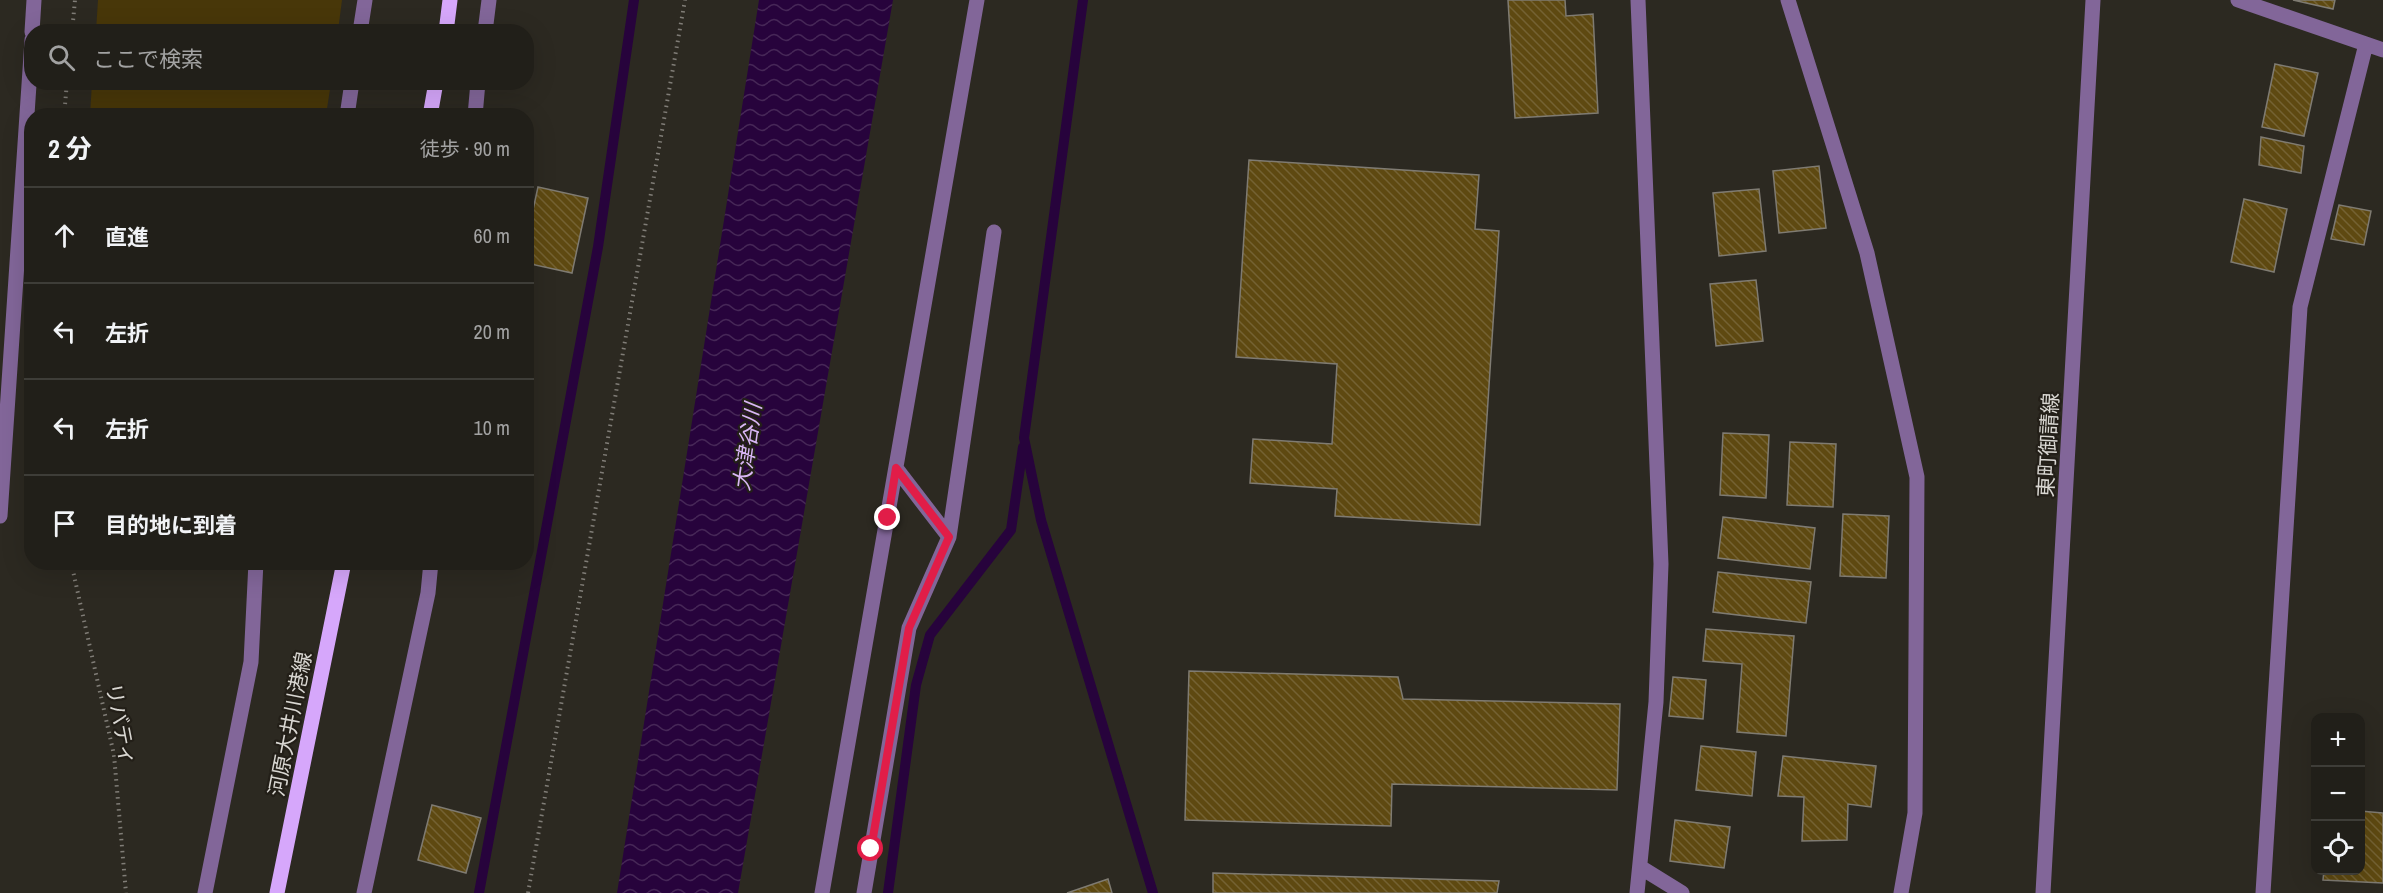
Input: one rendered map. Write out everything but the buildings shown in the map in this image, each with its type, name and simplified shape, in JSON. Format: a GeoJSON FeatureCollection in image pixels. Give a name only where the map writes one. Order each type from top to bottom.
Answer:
{"type":"FeatureCollection","features":[{"type":"Feature","properties":{"kind":"main road"},"geometry":{"type":"LineString","coordinates":[[447,24],[450,0]]}},
{"type":"Feature","properties":{"kind":"main road"},"geometry":{"type":"LineString","coordinates":[[431,108],[435,90]]}},
{"type":"Feature","properties":{"kind":"main road","name":"河原大井川港線"},"geometry":{"type":"LineString","coordinates":[[277,893],[342,570]]}},
{"type":"Feature","properties":{"kind":"street"},"geometry":{"type":"LineString","coordinates":[[32,24],[34,0]]}},
{"type":"Feature","properties":{"kind":"street"},"geometry":{"type":"LineString","coordinates":[[361,24],[365,0]]}},
{"type":"Feature","properties":{"kind":"street"},"geometry":{"type":"LineString","coordinates":[[486,24],[489,0]]}},
{"type":"Feature","properties":{"kind":"street"},"geometry":{"type":"LineString","coordinates":[[822,893],[977,0]]}},
{"type":"Feature","properties":{"kind":"street"},"geometry":{"type":"LineString","coordinates":[[1637,893],[1656,702],[1661,564],[1638,0]]}},
{"type":"Feature","properties":{"kind":"street"},"geometry":{"type":"LineString","coordinates":[[1788,0],[1868,253],[1917,477],[1915,813],[1901,893]]}},
{"type":"Feature","properties":{"kind":"street","name":"東町御請線"},"geometry":{"type":"LineString","coordinates":[[2043,893],[2093,0]]}},
{"type":"Feature","properties":{"kind":"street"},"geometry":{"type":"LineString","coordinates":[[2238,0],[2383,50]]}},
{"type":"Feature","properties":{"kind":"street"},"geometry":{"type":"LineString","coordinates":[[2263,893],[2300,307],[2366,44]]}},
{"type":"Feature","properties":{"kind":"street"},"geometry":{"type":"LineString","coordinates":[[27,108],[29,90]]}},
{"type":"Feature","properties":{"kind":"street"},"geometry":{"type":"LineString","coordinates":[[348,108],[351,90]]}},
{"type":"Feature","properties":{"kind":"street"},"geometry":{"type":"LineString","coordinates":[[476,108],[477,90]]}},
{"type":"Feature","properties":{"kind":"street"},"geometry":{"type":"LineString","coordinates":[[0,516],[24,159]]}},
{"type":"Feature","properties":{"kind":"street"},"geometry":{"type":"LineString","coordinates":[[864,893],[909,628],[949,537],[994,232]]}},
{"type":"Feature","properties":{"kind":"street"},"geometry":{"type":"LineString","coordinates":[[896,468],[949,537]]}},
{"type":"Feature","properties":{"kind":"street"},"geometry":{"type":"LineString","coordinates":[[205,893],[251,662],[256,570]]}},
{"type":"Feature","properties":{"kind":"street"},"geometry":{"type":"LineString","coordinates":[[364,893],[428,593],[430,570]]}},
{"type":"Feature","properties":{"kind":"street"},"geometry":{"type":"LineString","coordinates":[[1640,867],[1682,893]]}},
{"type":"Feature","properties":{"kind":"path"},"geometry":{"type":"LineString","coordinates":[[73,24],[75,0]]}},
{"type":"Feature","properties":{"kind":"path"},"geometry":{"type":"LineString","coordinates":[[528,893],[686,0]]}},
{"type":"Feature","properties":{"kind":"path"},"geometry":{"type":"LineString","coordinates":[[65,108],[66,90]]}},
{"type":"Feature","properties":{"kind":"path","name":"リバティ"},"geometry":{"type":"LineString","coordinates":[[73,570],[114,755],[126,893]]}},
{"type":"Feature","properties":{"kind":"shaded area"},"geometry":{"type":"Polygon","coordinates":[[[98,0],[342,0],[339,24],[96,24],[98,0]]]}},
{"type":"Feature","properties":{"kind":"shaded area"},"geometry":{"type":"Polygon","coordinates":[[[92,90],[330,90],[327,108],[90,108],[92,90]]]}},
{"type":"Feature","properties":{"kind":"water","name":"大津谷川"},"geometry":{"type":"Polygon","coordinates":[[[759,0],[893,0],[738,893],[617,893],[759,0]]]}},
{"type":"Feature","properties":{"kind":"waterway"},"geometry":{"type":"LineString","coordinates":[[479,893],[598,247],[634,0]]}},
{"type":"Feature","properties":{"kind":"waterway"},"geometry":{"type":"LineString","coordinates":[[1083,0],[1024,438],[1041,520],[1153,893]]}},
{"type":"Feature","properties":{"kind":"waterway"},"geometry":{"type":"LineString","coordinates":[[888,893],[916,685],[930,635],[1011,530],[1023,447]]}},
{"type":"Feature","properties":{"kind":"route"},"geometry":{"type":"LineString","coordinates":[[871,849],[909,628],[949,537],[896,468],[888,518]]}}]}
